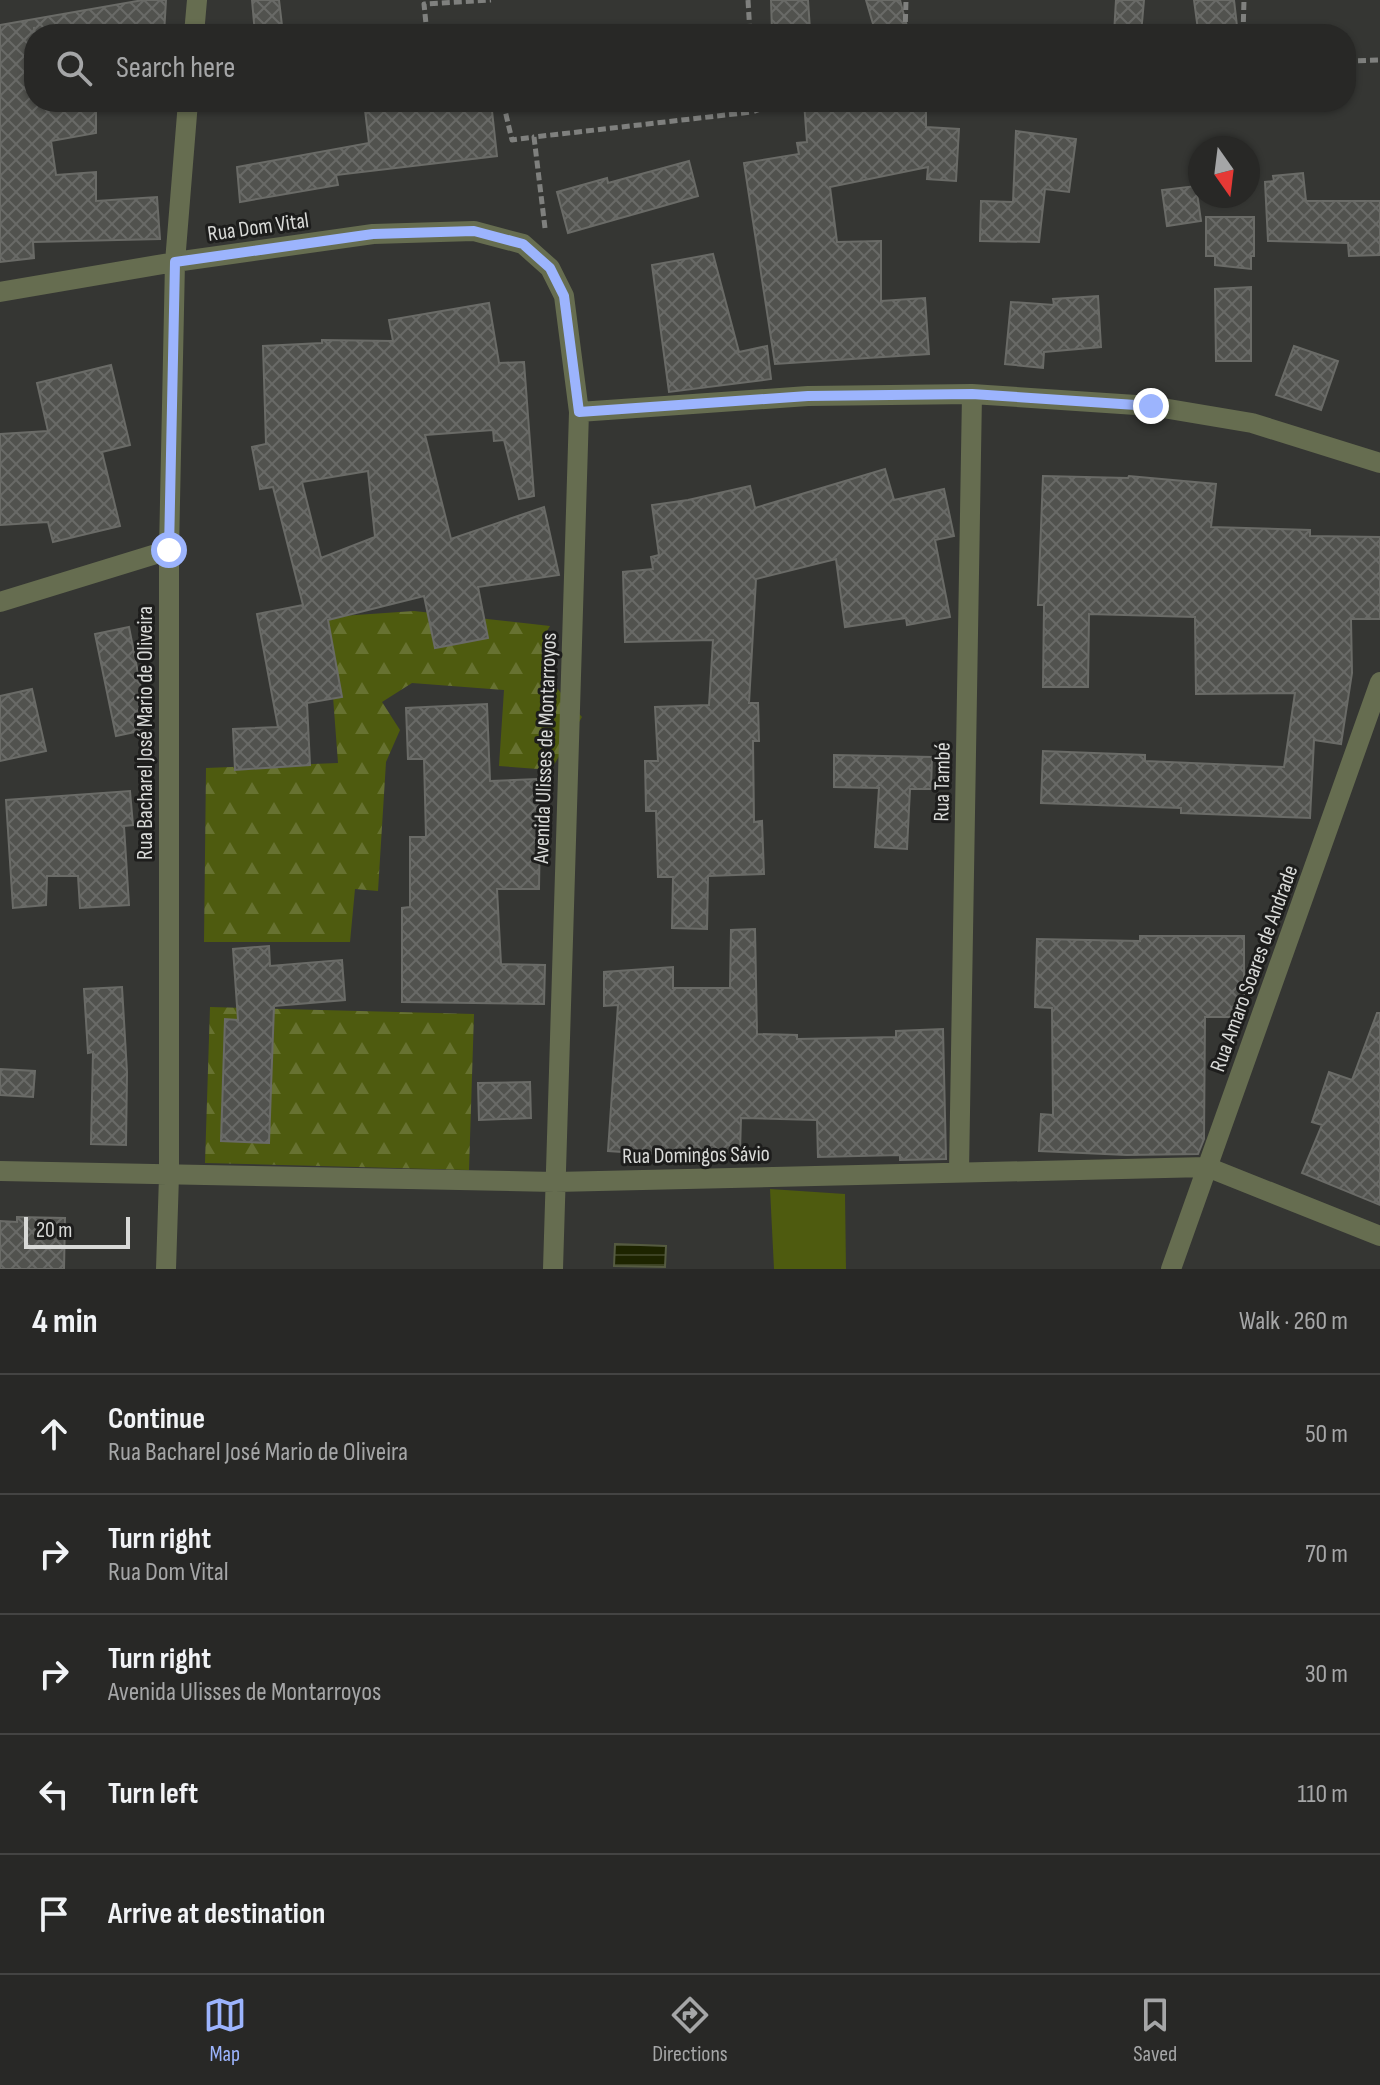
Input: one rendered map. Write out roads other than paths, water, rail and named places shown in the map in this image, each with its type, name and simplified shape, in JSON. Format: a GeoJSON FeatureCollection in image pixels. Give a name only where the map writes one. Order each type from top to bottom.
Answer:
{"type":"FeatureCollection","features":[{"type":"Feature","properties":{"kind":"street"},"geometry":{"type":"LineString","coordinates":[[195,24],[197,0]]}},
{"type":"Feature","properties":{"kind":"street","name":"Rua Bacharel José Mario de Oliveira"},"geometry":{"type":"LineString","coordinates":[[166,1269],[169,1176],[169,550],[175,262],[187,112]]}},
{"type":"Feature","properties":{"kind":"street","name":"Rua Dom Vital"},"geometry":{"type":"LineString","coordinates":[[0,292],[175,262],[373,234],[474,231],[523,244]]}},
{"type":"Feature","properties":{"kind":"street","name":"Avenida Ulisses de Montarroyos"},"geometry":{"type":"LineString","coordinates":[[523,244],[550,268],[564,296],[579,412],[553,1269]]}},
{"type":"Feature","properties":{"kind":"street"},"geometry":{"type":"LineString","coordinates":[[579,412],[808,396],[972,394],[1151,406],[1252,423],[1380,463]]}},
{"type":"Feature","properties":{"kind":"street","name":"Rua També"},"geometry":{"type":"LineString","coordinates":[[959,1172],[972,394]]}},
{"type":"Feature","properties":{"kind":"street"},"geometry":{"type":"LineString","coordinates":[[0,602],[169,550]]}},
{"type":"Feature","properties":{"kind":"street","name":"Rua Amaro Soares de Andrade"},"geometry":{"type":"LineString","coordinates":[[1171,1269],[1380,682]]}},
{"type":"Feature","properties":{"kind":"street","name":"Rua Domingos Sávio"},"geometry":{"type":"LineString","coordinates":[[0,1171],[555,1182],[1207,1167],[1380,1236]]}}]}
